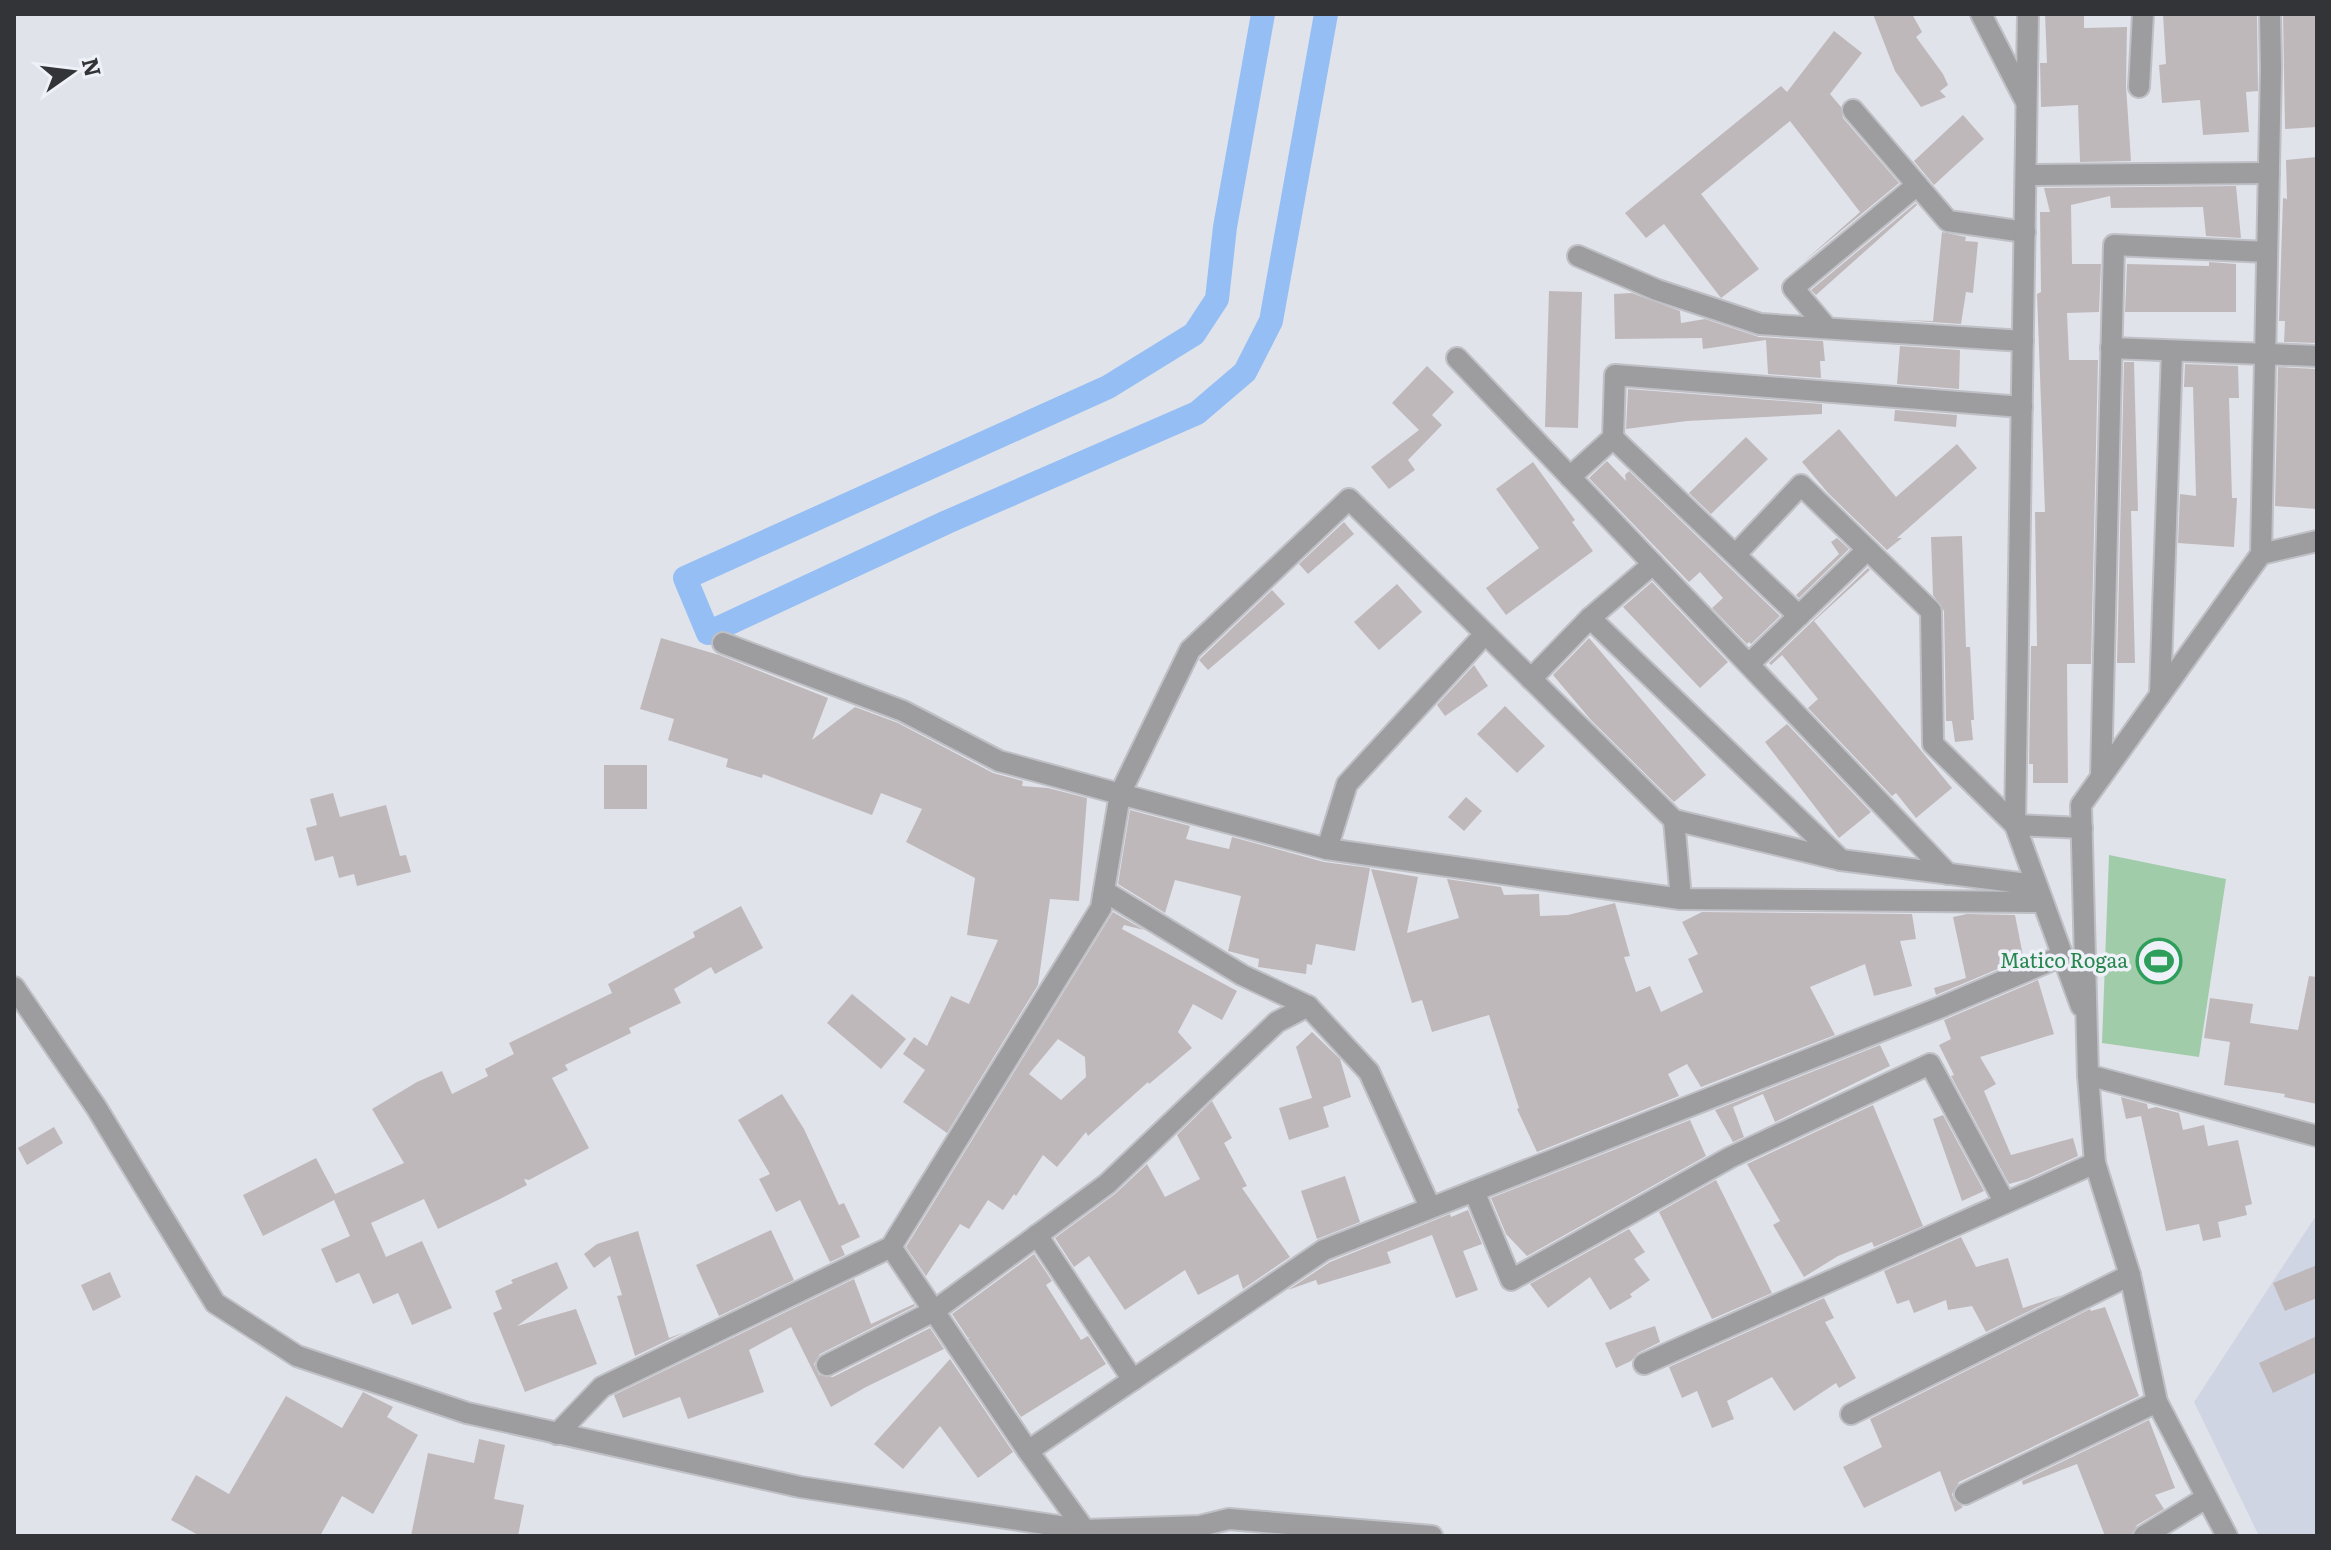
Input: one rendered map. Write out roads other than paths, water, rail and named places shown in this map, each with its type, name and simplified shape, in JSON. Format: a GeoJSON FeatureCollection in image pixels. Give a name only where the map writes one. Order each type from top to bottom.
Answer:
{"type":"FeatureCollection","features":[{"type":"Feature","properties":{"kind":"street"},"geometry":{"type":"LineString","coordinates":[[1981,14],[2027,104]]}},
{"type":"Feature","properties":{"kind":"street"},"geometry":{"type":"LineString","coordinates":[[2028,14],[2015,825],[2086,1021]]}},
{"type":"Feature","properties":{"kind":"street"},"geometry":{"type":"LineString","coordinates":[[2139,87],[2143,14]]}},
{"type":"Feature","properties":{"kind":"street"},"geometry":{"type":"LineString","coordinates":[[2227,1536],[2157,1402],[2130,1275],[2095,1163],[2088,1075],[2081,805],[2261,554],[2270,14]]}},
{"type":"Feature","properties":{"kind":"street"},"geometry":{"type":"LineString","coordinates":[[1853,110],[1948,221],[2025,232]]}},
{"type":"Feature","properties":{"kind":"street"},"geometry":{"type":"LineString","coordinates":[[2026,175],[2269,173]]}},
{"type":"Feature","properties":{"kind":"street"},"geometry":{"type":"LineString","coordinates":[[1827,328],[1793,288],[1917,185]]}},
{"type":"Feature","properties":{"kind":"street"},"geometry":{"type":"LineString","coordinates":[[2101,777],[2114,245],[2267,252]]}},
{"type":"Feature","properties":{"kind":"street"},"geometry":{"type":"LineString","coordinates":[[1578,256],[1657,290],[1760,324],[2023,341]]}},
{"type":"Feature","properties":{"kind":"street"},"geometry":{"type":"LineString","coordinates":[[2111,348],[2317,356]]}},
{"type":"Feature","properties":{"kind":"street"},"geometry":{"type":"LineString","coordinates":[[2160,695],[2172,351]]}},
{"type":"Feature","properties":{"kind":"street"},"geometry":{"type":"LineString","coordinates":[[1457,358],[1948,874]]}},
{"type":"Feature","properties":{"kind":"street"},"geometry":{"type":"LineString","coordinates":[[1570,477],[1613,438],[1615,375],[2022,407]]}},
{"type":"Feature","properties":{"kind":"street"},"geometry":{"type":"LineString","coordinates":[[1613,438],[1799,616]]}},
{"type":"Feature","properties":{"kind":"street"},"geometry":{"type":"LineString","coordinates":[[1736,554],[1801,485],[1931,611],[1933,744],[2015,825],[2082,828]]}},
{"type":"Feature","properties":{"kind":"street"},"geometry":{"type":"LineString","coordinates":[[557,1434],[602,1387],[891,1247],[1101,908],[1120,794],[1190,650],[1349,499],[1674,820],[1841,860],[1948,874],[2039,893]]}},
{"type":"Feature","properties":{"kind":"street"},"geometry":{"type":"LineString","coordinates":[[2261,554],[2317,541]]}},
{"type":"Feature","properties":{"kind":"street"},"geometry":{"type":"LineString","coordinates":[[1749,664],[1867,550]]}},
{"type":"Feature","properties":{"kind":"street"},"geometry":{"type":"LineString","coordinates":[[1531,679],[1590,618],[1653,564]]}},
{"type":"Feature","properties":{"kind":"street"},"geometry":{"type":"LineString","coordinates":[[1590,618],[1841,860]]}},
{"type":"Feature","properties":{"kind":"street"},"geometry":{"type":"LineString","coordinates":[[1327,849],[1347,784],[1485,634]]}},
{"type":"Feature","properties":{"kind":"street"},"geometry":{"type":"LineString","coordinates":[[723,643],[903,711],[999,761],[1327,849],[1681,899],[2039,893]]}},
{"type":"Feature","properties":{"kind":"street"},"geometry":{"type":"LineString","coordinates":[[1674,820],[1681,899]]}},
{"type":"Feature","properties":{"kind":"street"},"geometry":{"type":"LineString","coordinates":[[1104,891],[1242,975],[1308,1006],[1369,1072],[1430,1207]]}},
{"type":"Feature","properties":{"kind":"street"},"geometry":{"type":"LineString","coordinates":[[1028,1451],[1324,1250],[1939,1008],[2062,956]]}},
{"type":"Feature","properties":{"kind":"street"},"geometry":{"type":"LineString","coordinates":[[14,987],[96,1107],[215,1303],[297,1356],[467,1413],[557,1434],[800,1487],[1087,1533],[1199,1531],[1229,1519],[1322,1532],[1432,1536]]}},
{"type":"Feature","properties":{"kind":"street"},"geometry":{"type":"LineString","coordinates":[[827,1365],[934,1311],[1107,1184],[1277,1022],[1308,1006]]}},
{"type":"Feature","properties":{"kind":"street"},"geometry":{"type":"LineString","coordinates":[[1474,1191],[1511,1280],[1731,1157],[1930,1064],[2005,1203]]}},
{"type":"Feature","properties":{"kind":"street"},"geometry":{"type":"LineString","coordinates":[[2088,1075],[2317,1136]]}},
{"type":"Feature","properties":{"kind":"street"},"geometry":{"type":"LineString","coordinates":[[1644,1364],[2095,1163]]}},
{"type":"Feature","properties":{"kind":"street"},"geometry":{"type":"LineString","coordinates":[[1037,1235],[1133,1380]]}},
{"type":"Feature","properties":{"kind":"street"},"geometry":{"type":"LineString","coordinates":[[891,1247],[1087,1533]]}},
{"type":"Feature","properties":{"kind":"street"},"geometry":{"type":"LineString","coordinates":[[1851,1414],[2130,1275]]}},
{"type":"Feature","properties":{"kind":"street"},"geometry":{"type":"LineString","coordinates":[[1965,1494],[2157,1402]]}},
{"type":"Feature","properties":{"kind":"street"},"geometry":{"type":"LineString","coordinates":[[2144,1536],[2206,1498]]}},
{"type":"Feature","properties":{"kind":"waterway"},"geometry":{"type":"LineString","coordinates":[[1263,14],[1225,227],[1217,299],[1194,334],[1108,387],[685,578],[708,633],[947,522],[1197,413],[1245,372],[1271,321],[1326,14]]}},
{"type":"Feature","properties":{"kind":"place","name":"Matico Rogaa"},"geometry":{"type":"Point","coordinates":[2159,961]}}]}
